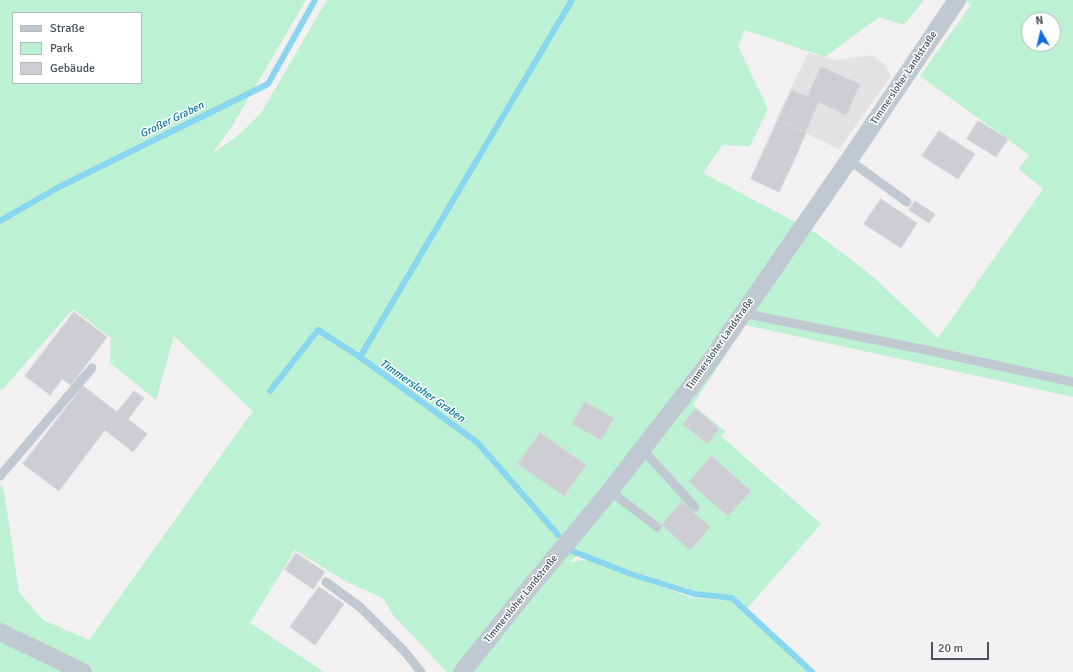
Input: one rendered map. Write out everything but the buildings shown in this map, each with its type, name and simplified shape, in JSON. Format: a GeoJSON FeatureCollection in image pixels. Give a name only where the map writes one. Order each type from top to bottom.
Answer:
{"type":"FeatureCollection","features":[{"type":"Feature","properties":{"kind":"street","name":"Timmersloher Landstraße"},"geometry":{"type":"LineString","coordinates":[[462,672],[610,491],[708,364],[956,0]]}},
{"type":"Feature","properties":{"kind":"street"},"geometry":{"type":"LineString","coordinates":[[0,632],[83,672]]}},
{"type":"Feature","properties":{"kind":"lane"},"geometry":{"type":"LineString","coordinates":[[848,160],[907,202]]}},
{"type":"Feature","properties":{"kind":"lane"},"geometry":{"type":"LineString","coordinates":[[742,313],[926,350],[1073,382]]}},
{"type":"Feature","properties":{"kind":"lane"},"geometry":{"type":"LineString","coordinates":[[0,476],[92,368]]}},
{"type":"Feature","properties":{"kind":"lane"},"geometry":{"type":"LineString","coordinates":[[642,449],[695,507]]}},
{"type":"Feature","properties":{"kind":"lane"},"geometry":{"type":"LineString","coordinates":[[610,491],[657,527]]}},
{"type":"Feature","properties":{"kind":"lane"},"geometry":{"type":"LineString","coordinates":[[326,582],[360,607],[405,652],[421,672]]}},
{"type":"Feature","properties":{"kind":"shaded area"},"geometry":{"type":"Polygon","coordinates":[[[808,53],[836,60],[873,55],[885,65],[891,76],[839,149],[776,119],[808,53]]]}},
{"type":"Feature","properties":{"kind":"green space"},"geometry":{"type":"Polygon","coordinates":[[[0,0],[306,0],[231,128],[212,154],[241,133],[261,113],[327,0],[924,0],[904,25],[879,17],[825,57],[745,30],[738,46],[768,109],[750,146],[722,145],[703,173],[816,233],[871,275],[938,338],[1043,189],[1019,169],[1029,155],[920,76],[971,5],[964,0],[1073,0],[1073,397],[745,325],[693,405],[726,432],[721,436],[821,524],[744,612],[810,672],[447,672],[393,615],[383,598],[347,582],[295,550],[250,623],[324,672],[0,672],[0,484],[4,491],[19,592],[43,620],[89,640],[253,411],[174,336],[156,400],[110,363],[111,338],[73,309],[2,390],[0,388],[0,0]],[[581,553],[569,562],[592,559],[637,578],[693,598],[729,601],[609,564],[581,553]]]}},
{"type":"Feature","properties":{"kind":"waterway","name":"Großer Graben"},"geometry":{"type":"LineString","coordinates":[[0,221],[57,188],[268,84],[315,0]]}},
{"type":"Feature","properties":{"kind":"waterway"},"geometry":{"type":"LineString","coordinates":[[360,357],[572,0]]}},
{"type":"Feature","properties":{"kind":"waterway","name":"Timmersloher Graben"},"geometry":{"type":"LineString","coordinates":[[270,391],[318,330],[360,357],[478,443],[558,535]]}},
{"type":"Feature","properties":{"kind":"waterway","name":"Timmersloher Graben"},"geometry":{"type":"LineString","coordinates":[[572,551],[631,574],[695,594],[732,598],[812,672]]}}]}
